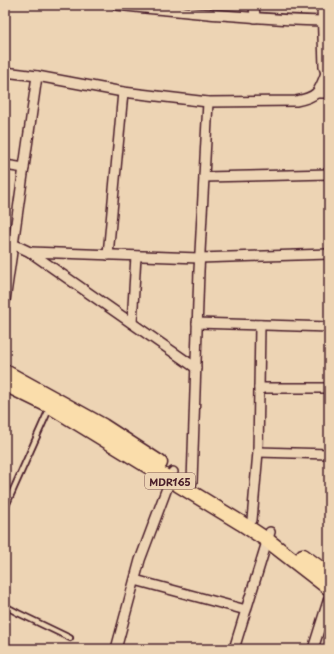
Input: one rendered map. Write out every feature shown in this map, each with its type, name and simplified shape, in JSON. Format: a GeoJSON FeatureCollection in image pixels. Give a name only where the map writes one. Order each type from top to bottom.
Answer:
{"type":"FeatureCollection","features":[{"type":"Feature","properties":{"kind":"main road","name":"MDR165"},"geometry":{"type":"LineString","coordinates":[[5,372],[103,426],[172,476],[192,482],[252,520],[329,588]]}},
{"type":"Feature","properties":{"kind":"main road","name":"MDR165"},"geometry":{"type":"LineString","coordinates":[[5,384],[50,406],[172,476],[329,575]]}},
{"type":"Feature","properties":{"kind":"street"},"geometry":{"type":"LineString","coordinates":[[117,5],[255,18],[323,21]]}},
{"type":"Feature","properties":{"kind":"street"},"geometry":{"type":"LineString","coordinates":[[254,5],[255,18]]}},
{"type":"Feature","properties":{"kind":"street"},"geometry":{"type":"LineString","coordinates":[[5,72],[37,76],[123,92],[208,102],[296,101],[313,97],[318,93],[327,74],[324,67],[322,5]]}},
{"type":"Feature","properties":{"kind":"street"},"geometry":{"type":"LineString","coordinates":[[5,301],[9,244],[24,168],[37,76]]}},
{"type":"Feature","properties":{"kind":"street"},"geometry":{"type":"LineString","coordinates":[[108,255],[123,92]]}},
{"type":"Feature","properties":{"kind":"street"},"geometry":{"type":"LineString","coordinates":[[318,93],[329,93]]}},
{"type":"Feature","properties":{"kind":"street"},"geometry":{"type":"LineString","coordinates":[[192,482],[199,258],[208,102]]}},
{"type":"Feature","properties":{"kind":"street"},"geometry":{"type":"LineString","coordinates":[[5,165],[24,168]]}},
{"type":"Feature","properties":{"kind":"street"},"geometry":{"type":"LineString","coordinates":[[204,177],[329,174]]}},
{"type":"Feature","properties":{"kind":"street"},"geometry":{"type":"LineString","coordinates":[[9,244],[30,252],[196,368]]}},
{"type":"Feature","properties":{"kind":"street"},"geometry":{"type":"LineString","coordinates":[[30,252],[199,258],[329,254]]}},
{"type":"Feature","properties":{"kind":"street"},"geometry":{"type":"LineString","coordinates":[[132,323],[136,256]]}},
{"type":"Feature","properties":{"kind":"street"},"geometry":{"type":"LineString","coordinates":[[197,323],[329,327]]}},
{"type":"Feature","properties":{"kind":"street"},"geometry":{"type":"LineString","coordinates":[[252,520],[258,452],[260,325]]}},
{"type":"Feature","properties":{"kind":"street"},"geometry":{"type":"LineString","coordinates":[[259,388],[329,388]]}},
{"type":"Feature","properties":{"kind":"street"},"geometry":{"type":"LineString","coordinates":[[258,452],[329,454]]}},
{"type":"Feature","properties":{"kind":"street"},"geometry":{"type":"LineString","coordinates":[[116,649],[140,560],[172,476]]}},
{"type":"Feature","properties":{"kind":"street"},"geometry":{"type":"LineString","coordinates":[[234,649],[269,536]]}},
{"type":"Feature","properties":{"kind":"street"},"geometry":{"type":"LineString","coordinates":[[135,580],[246,610]]}},
{"type":"Feature","properties":{"kind":"street"},"geometry":{"type":"LineString","coordinates":[[313,649],[329,598]]}},
{"type":"Feature","properties":{"kind":"lane"},"geometry":{"type":"LineString","coordinates":[[5,508],[50,406]]}},
{"type":"Feature","properties":{"kind":"lane"},"geometry":{"type":"LineString","coordinates":[[5,606],[18,614],[70,638]]}}]}
